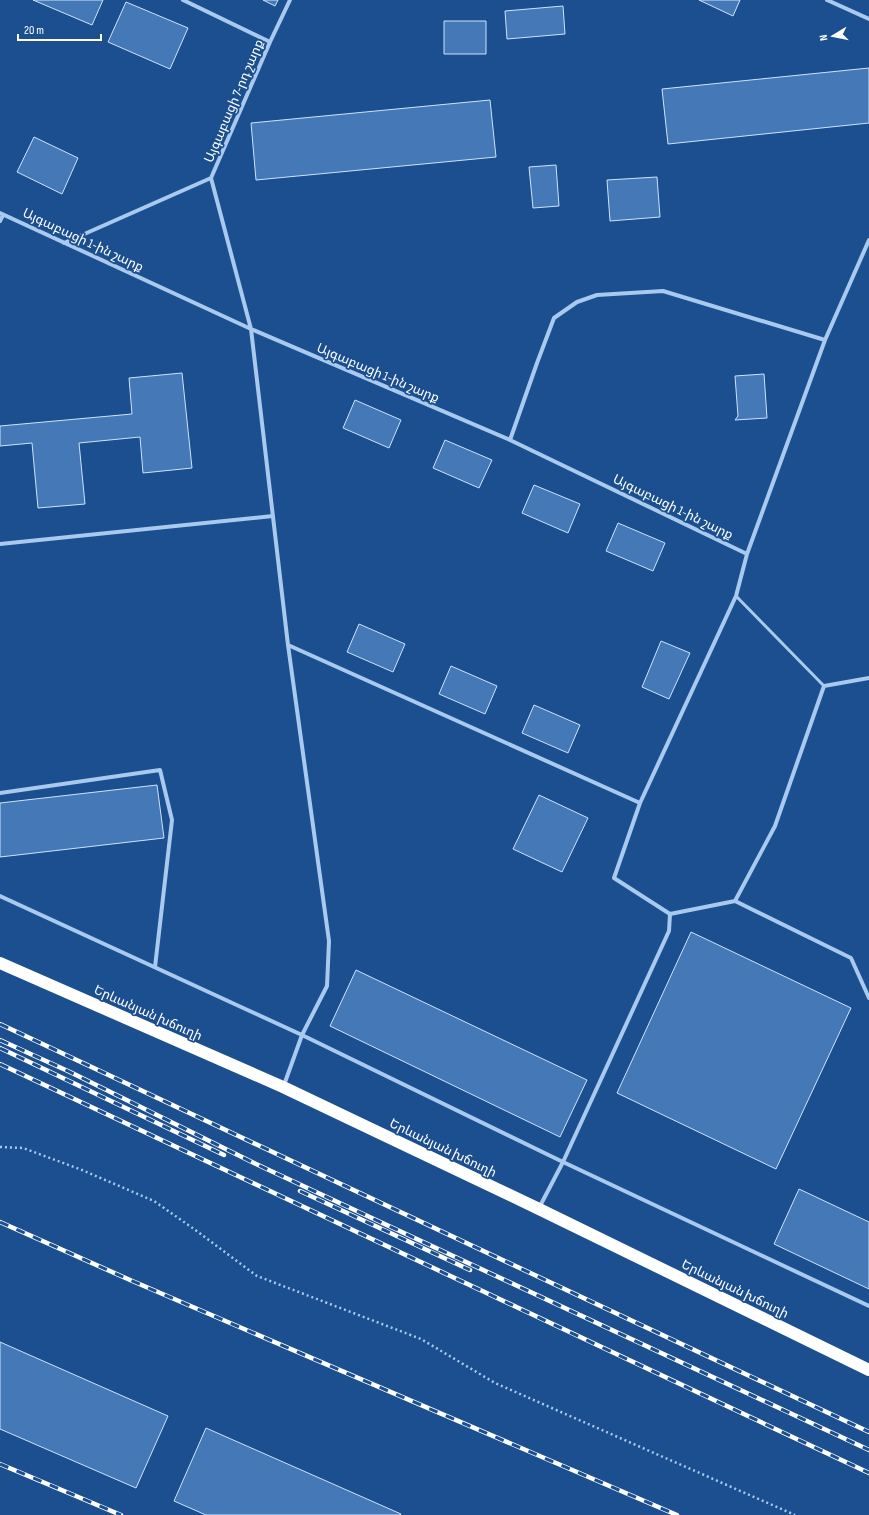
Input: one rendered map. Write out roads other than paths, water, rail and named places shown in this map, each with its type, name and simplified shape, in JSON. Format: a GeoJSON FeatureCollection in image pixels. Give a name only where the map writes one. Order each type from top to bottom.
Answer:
{"type":"FeatureCollection","features":[{"type":"Feature","properties":{"kind":"highway","name":"Երևանյան խճուղի"},"geometry":{"type":"LineString","coordinates":[[0,963],[283,1087],[539,1209],[869,1370]]}},
{"type":"Feature","properties":{"kind":"street"},"geometry":{"type":"LineString","coordinates":[[183,0],[270,42]]}},
{"type":"Feature","properties":{"kind":"street","name":"Այգաբացի 7-րդ շարք"},"geometry":{"type":"LineString","coordinates":[[283,1087],[302,1035],[327,986],[329,941],[288,645],[251,329],[211,178],[270,42],[290,0]]}},
{"type":"Feature","properties":{"kind":"street"},"geometry":{"type":"LineString","coordinates":[[827,0],[869,19]]}},
{"type":"Feature","properties":{"kind":"street"},"geometry":{"type":"LineString","coordinates":[[64,243],[211,178]]}},
{"type":"Feature","properties":{"kind":"street"},"geometry":{"type":"LineString","coordinates":[[0,221],[2,214]]}},
{"type":"Feature","properties":{"kind":"street","name":"Այգաբացի 1-ին շարք"},"geometry":{"type":"LineString","coordinates":[[2,214],[251,329],[510,440],[747,554]]}},
{"type":"Feature","properties":{"kind":"street"},"geometry":{"type":"LineString","coordinates":[[869,240],[825,340],[747,554],[736,596],[640,803],[614,878],[670,914],[735,901],[851,958],[869,998]]}},
{"type":"Feature","properties":{"kind":"street"},"geometry":{"type":"LineString","coordinates":[[510,440],[536,363],[554,318],[577,302],[597,295],[663,291],[825,340]]}},
{"type":"Feature","properties":{"kind":"street"},"geometry":{"type":"LineString","coordinates":[[0,544],[273,516]]}},
{"type":"Feature","properties":{"kind":"street"},"geometry":{"type":"LineString","coordinates":[[288,645],[640,803]]}},
{"type":"Feature","properties":{"kind":"street"},"geometry":{"type":"LineString","coordinates":[[735,901],[775,826],[824,686],[869,678]]}},
{"type":"Feature","properties":{"kind":"street"},"geometry":{"type":"LineString","coordinates":[[0,793],[160,770],[172,820],[155,967]]}},
{"type":"Feature","properties":{"kind":"street"},"geometry":{"type":"LineString","coordinates":[[0,896],[302,1035],[563,1162],[869,1306]]}},
{"type":"Feature","properties":{"kind":"street"},"geometry":{"type":"LineString","coordinates":[[539,1209],[563,1162],[669,931],[670,914]]}},
{"type":"Feature","properties":{"kind":"lane"},"geometry":{"type":"LineString","coordinates":[[736,596],[824,686]]}},
{"type":"Feature","properties":{"kind":"railway"},"geometry":{"type":"LineString","coordinates":[[0,1024],[869,1432]]}},
{"type":"Feature","properties":{"kind":"railway"},"geometry":{"type":"LineString","coordinates":[[0,1040],[70,1072],[256,1164],[869,1450]]}},
{"type":"Feature","properties":{"kind":"railway"},"geometry":{"type":"LineString","coordinates":[[0,1048],[224,1155]]}},
{"type":"Feature","properties":{"kind":"railway"},"geometry":{"type":"LineString","coordinates":[[0,1064],[869,1473]]}},
{"type":"Feature","properties":{"kind":"railway"},"geometry":{"type":"LineString","coordinates":[[300,1191],[470,1270]]}},
{"type":"Feature","properties":{"kind":"railway"},"geometry":{"type":"LineString","coordinates":[[0,1222],[130,1280],[677,1515]]}},
{"type":"Feature","properties":{"kind":"railway"},"geometry":{"type":"LineString","coordinates":[[0,1464],[121,1515]]}}]}
